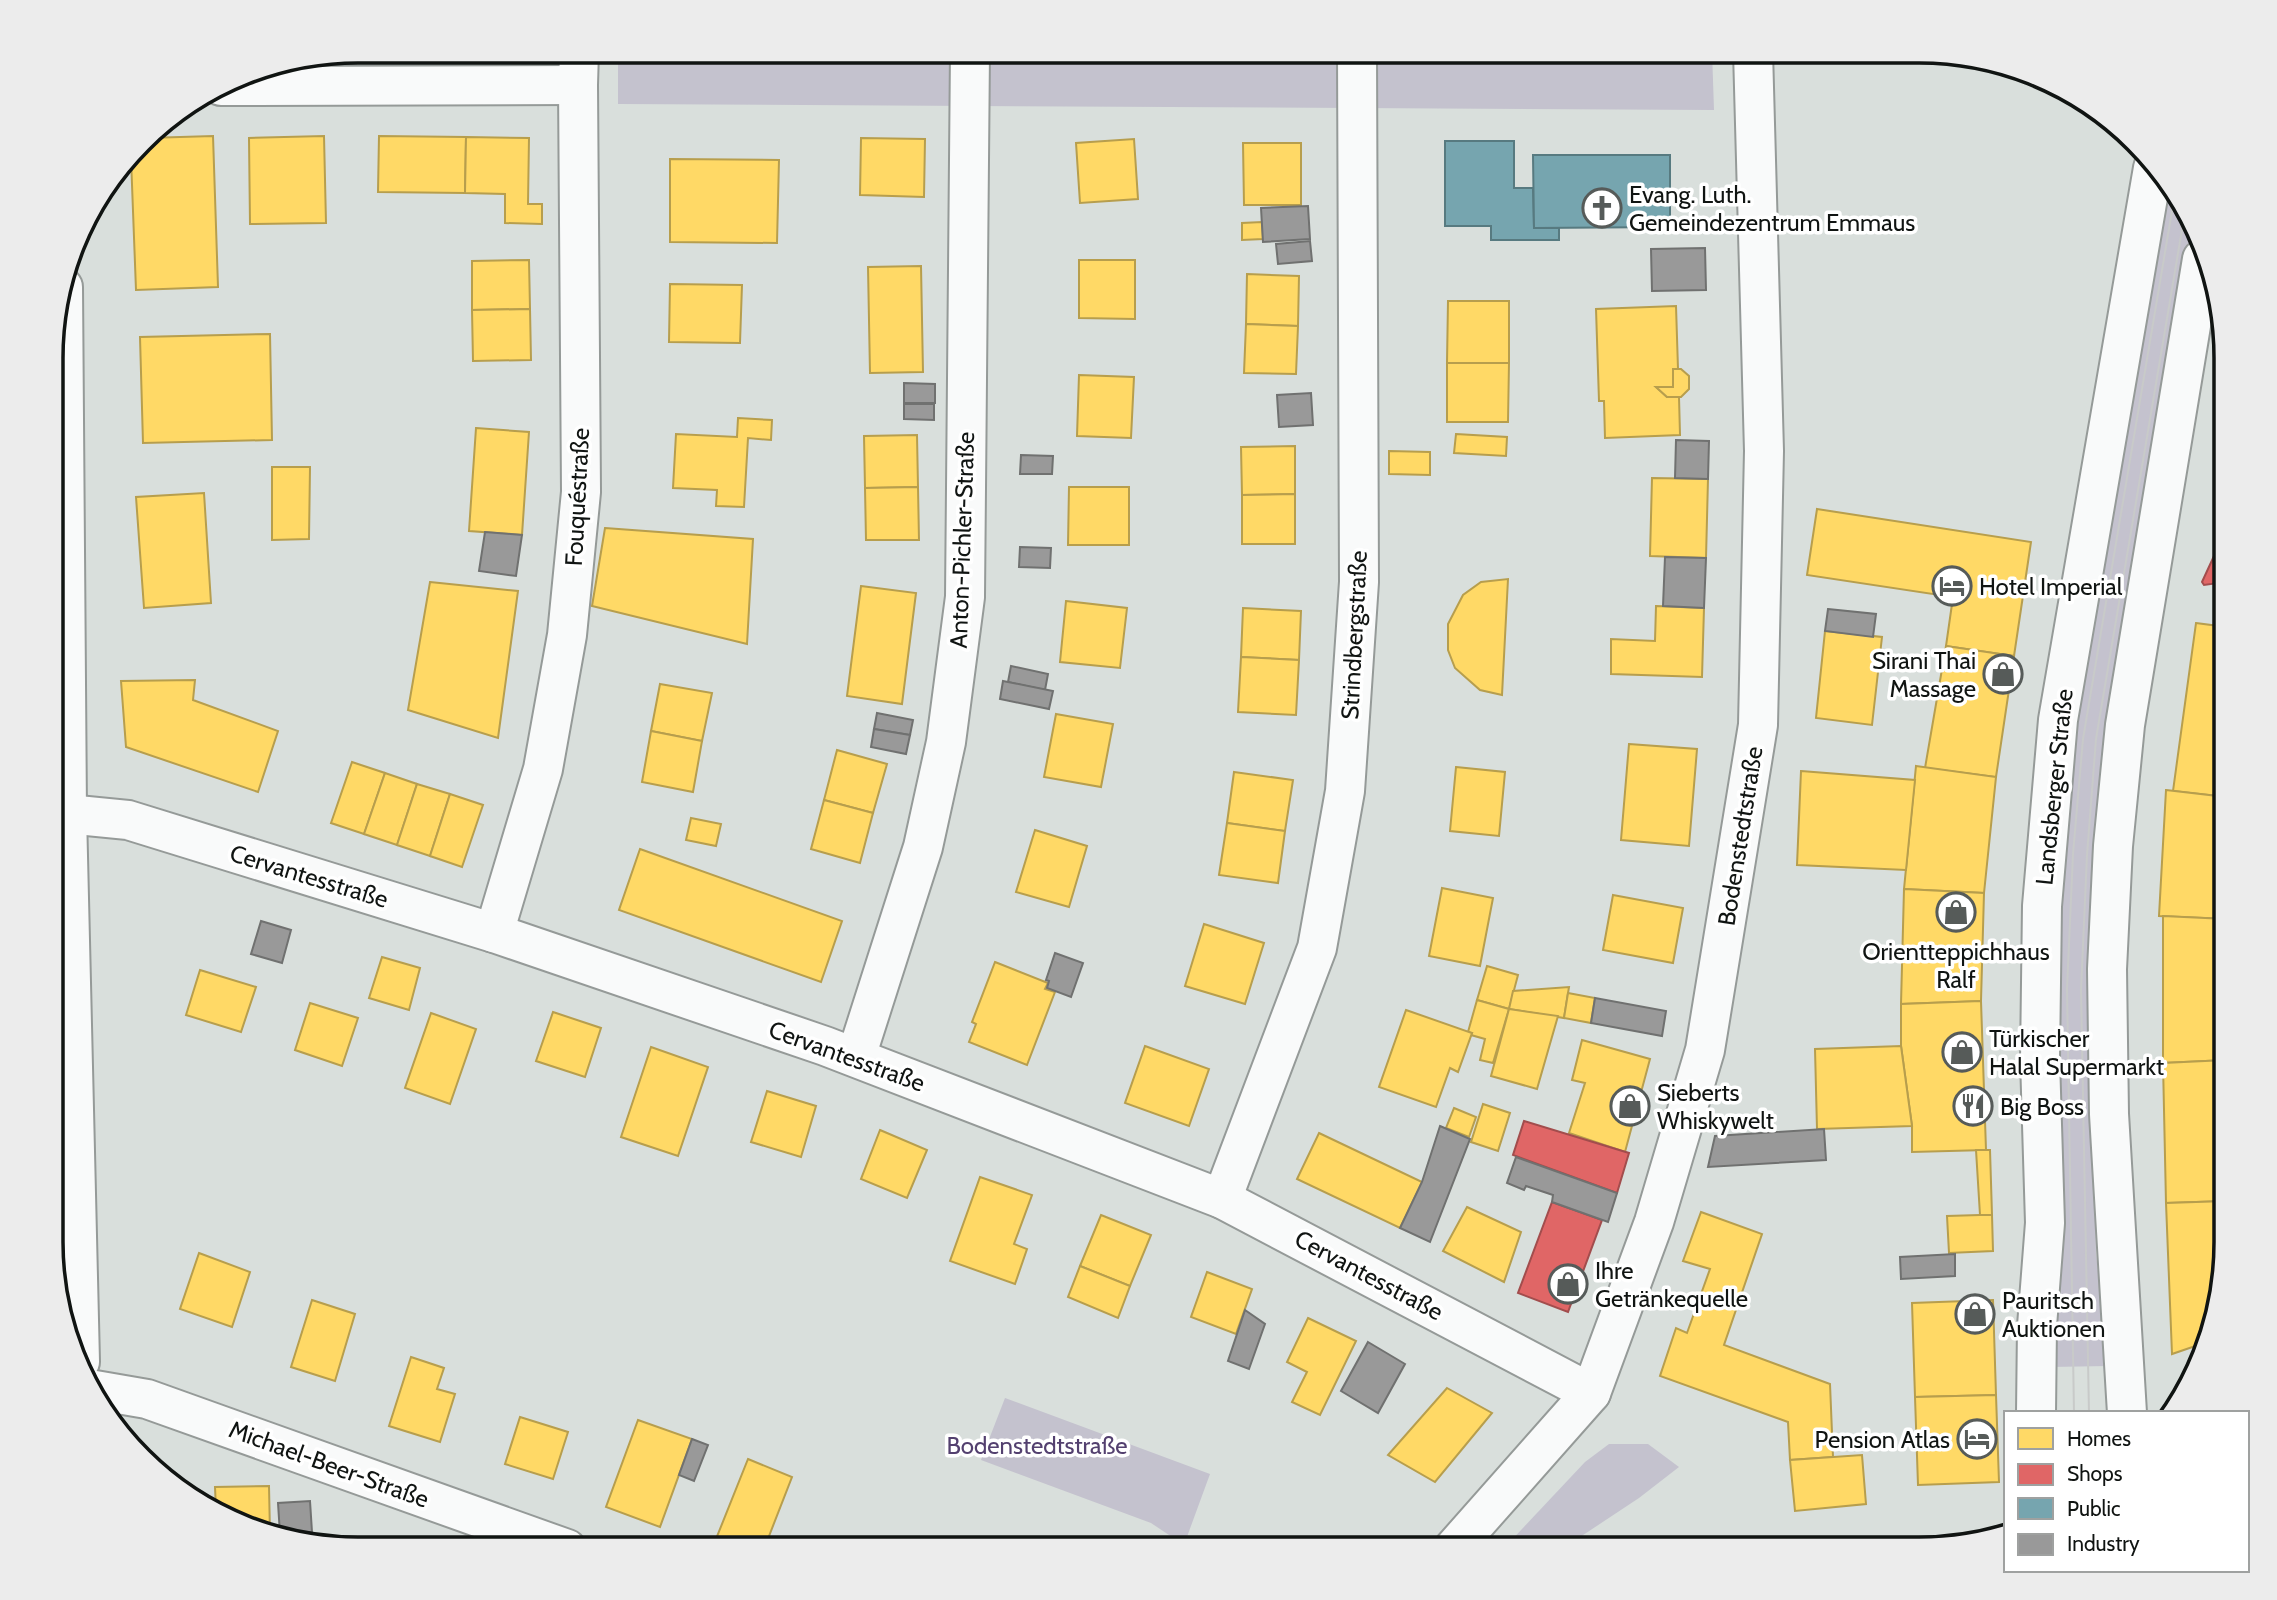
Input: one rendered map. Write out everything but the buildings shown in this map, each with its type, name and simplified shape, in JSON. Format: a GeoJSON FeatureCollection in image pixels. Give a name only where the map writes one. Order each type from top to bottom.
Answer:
{"type":"FeatureCollection","features":[{"type":"Feature","properties":{"kind":"street","name":"Anton-Pichler-Straße"},"geometry":{"type":"LineString","coordinates":[[856,1057],[923,847],[946,742],[965,597],[970,63]]}},
{"type":"Feature","properties":{"kind":"street","name":"Strindbergstraße"},"geometry":{"type":"LineString","coordinates":[[1222,1199],[1317,948],[1345,791],[1359,582],[1357,63]]}},
{"type":"Feature","properties":{"kind":"street","name":"Bodenstedtstraße"},"geometry":{"type":"LineString","coordinates":[[1464,1537],[1591,1394],[1654,1222],[1705,1051],[1758,725],[1764,450],[1753,63]]}},
{"type":"Feature","properties":{"kind":"street"},"geometry":{"type":"LineString","coordinates":[[246,85],[578,68]]}},
{"type":"Feature","properties":{"kind":"street","name":"Fouquéstraße"},"geometry":{"type":"LineString","coordinates":[[494,933],[543,769],[567,635],[582,492],[578,68]]}},
{"type":"Feature","properties":{"kind":"street","name":"Landsberger Straße"},"geometry":{"type":"LineString","coordinates":[[2036,1411],[2037,1326],[2045,1223],[2040,1059],[2042,906],[2058,720],[2152,176]]}},
{"type":"Feature","properties":{"kind":"street"},"geometry":{"type":"LineString","coordinates":[[2127,1411],[2109,1114],[2106,969],[2113,846],[2125,725],[2206,320],[2203,280]]}},
{"type":"Feature","properties":{"kind":"street"},"geometry":{"type":"LineString","coordinates":[[63,349],[67,814],[63,1005],[79,1336]]}},
{"type":"Feature","properties":{"kind":"street","name":"Cervantesstraße"},"geometry":{"type":"LineString","coordinates":[[67,814],[128,820],[494,933],[856,1057],[1222,1199],[1591,1394]]}},
{"type":"Feature","properties":{"kind":"street","name":"Michael-Beer-Straße"},"geometry":{"type":"LineString","coordinates":[[103,1391],[147,1399],[533,1537]]}},
{"type":"Feature","properties":{"kind":"green space"},"geometry":{"type":"Polygon","coordinates":[[[618,63],[1712,63],[1714,110],[618,104],[618,63]]]}},
{"type":"Feature","properties":{"kind":"green space"},"geometry":{"type":"Polygon","coordinates":[[[2163,193],[2191,243],[2107,743],[2091,991],[2096,1253],[2108,1366],[2049,1367],[2057,988],[2072,736],[2163,193]]]}},
{"type":"Feature","properties":{"kind":"green space","name":"Bodenstedtstraße"},"geometry":{"type":"Polygon","coordinates":[[[1005,1398],[1210,1474],[1187,1537],[1172,1537],[1151,1523],[981,1460],[1005,1398]]]}},
{"type":"Feature","properties":{"kind":"green space"},"geometry":{"type":"Polygon","coordinates":[[[1609,1444],[1648,1444],[1679,1467],[1639,1498],[1580,1537],[1514,1537],[1585,1462],[1609,1444]]]}},
{"type":"Feature","properties":{"kind":"tram line"},"geometry":{"type":"LineString","coordinates":[[2074,1411],[2067,989],[2073,854],[2083,739],[2173,207]]}},
{"type":"Feature","properties":{"kind":"tram line"},"geometry":{"type":"LineString","coordinates":[[2089,1411],[2081,990],[2096,739],[2183,225]]}},
{"type":"Feature","properties":{"kind":"place","name":"Evang. Luth. Gemeindezentrum Emmaus"},"geometry":{"type":"Point","coordinates":[1602,208]}},
{"type":"Feature","properties":{"kind":"place","name":"Hotel Imperial"},"geometry":{"type":"Point","coordinates":[1952,586]}},
{"type":"Feature","properties":{"kind":"place","name":"Sirani Thai Massage"},"geometry":{"type":"Point","coordinates":[2003,674]}},
{"type":"Feature","properties":{"kind":"place","name":"Orientteppichhaus Ralf"},"geometry":{"type":"Point","coordinates":[1956,912]}},
{"type":"Feature","properties":{"kind":"place","name":"Türkischer Halal Supermarkt"},"geometry":{"type":"Point","coordinates":[1962,1052]}},
{"type":"Feature","properties":{"kind":"place","name":"Sieberts Whiskywelt"},"geometry":{"type":"Point","coordinates":[1630,1106]}},
{"type":"Feature","properties":{"kind":"place","name":"Big Boss"},"geometry":{"type":"Point","coordinates":[1973,1106]}},
{"type":"Feature","properties":{"kind":"place","name":"Ihre Getränkequelle"},"geometry":{"type":"Point","coordinates":[1568,1284]}},
{"type":"Feature","properties":{"kind":"place","name":"Pauritsch Auktionen"},"geometry":{"type":"Point","coordinates":[1975,1314]}},
{"type":"Feature","properties":{"kind":"place","name":"Pension Atlas"},"geometry":{"type":"Point","coordinates":[1977,1439]}}]}
